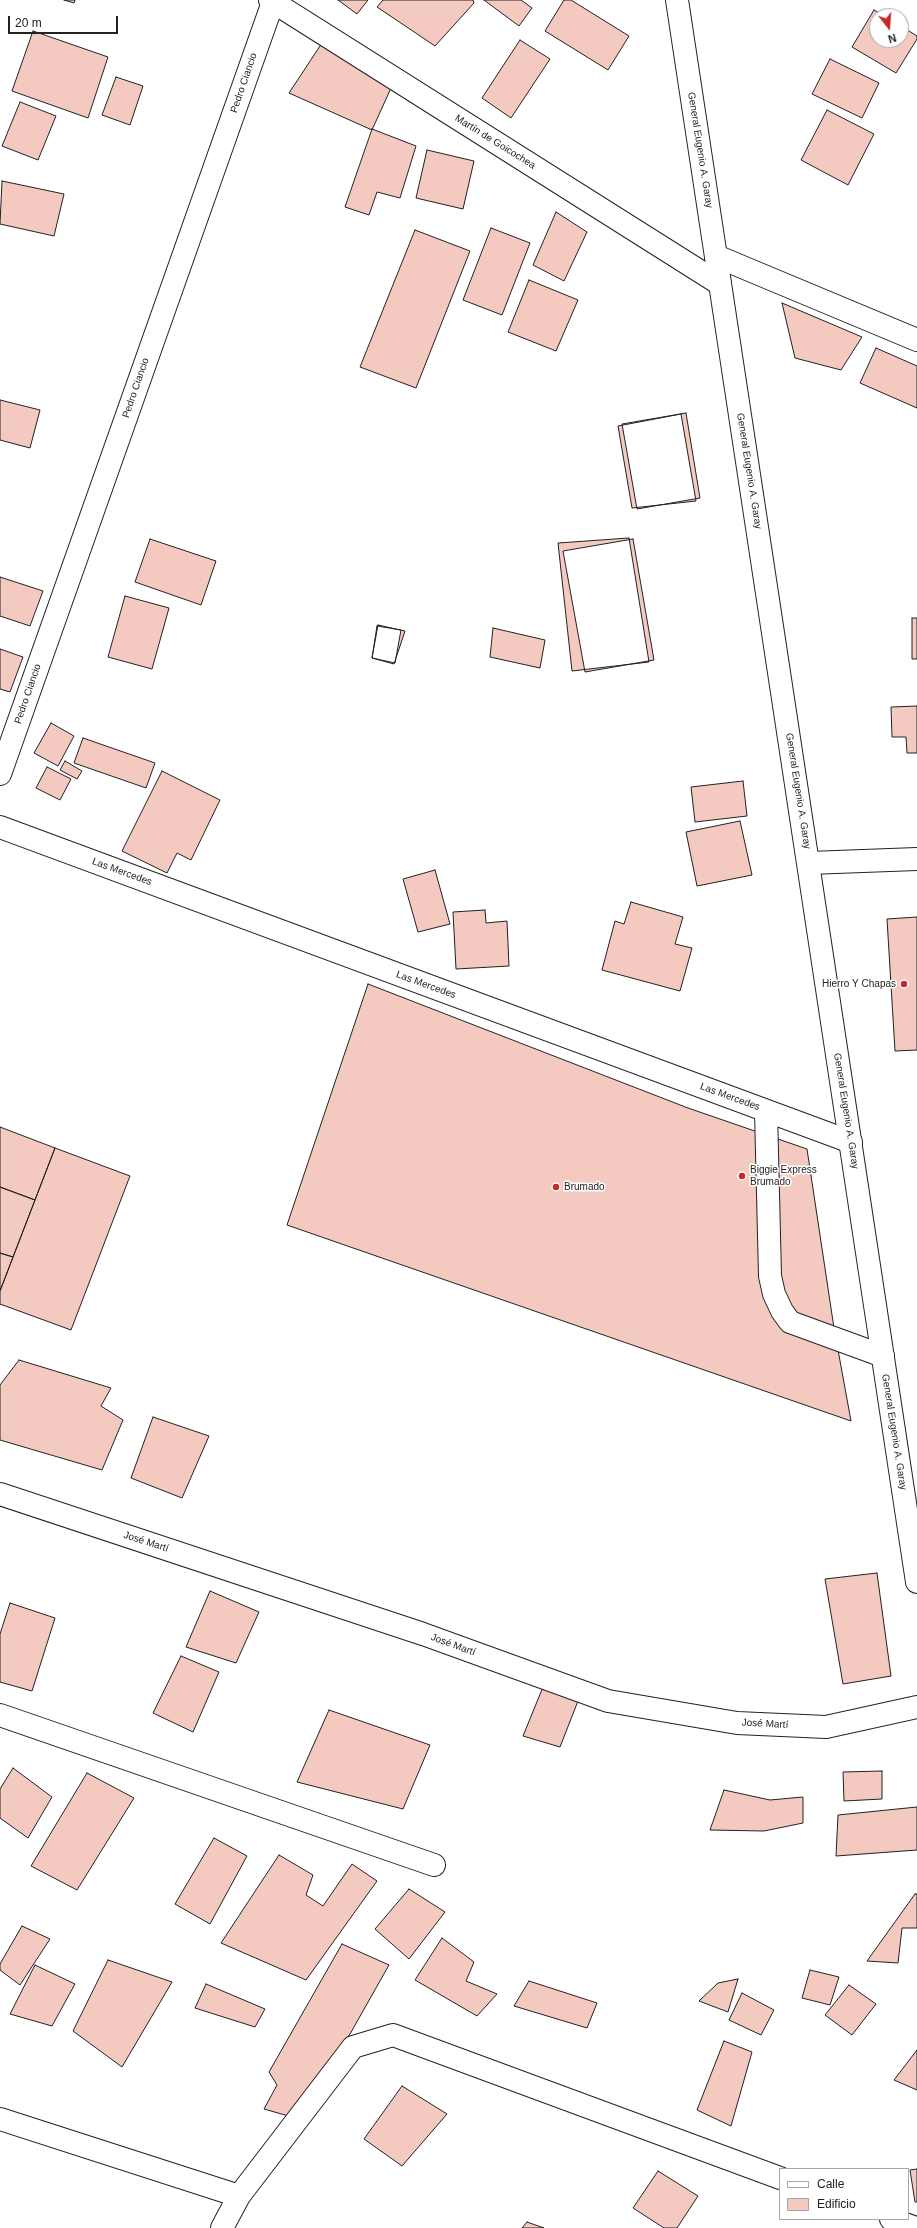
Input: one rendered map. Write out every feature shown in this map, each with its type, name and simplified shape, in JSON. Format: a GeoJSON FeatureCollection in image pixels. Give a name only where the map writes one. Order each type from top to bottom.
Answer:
{"type":"FeatureCollection","features":[{"type":"Feature","properties":{"kind":"street","name":"General Eugenio A. Garay"},"geometry":{"type":"LineString","coordinates":[[677,0],[917,1582]]}},
{"type":"Feature","properties":{"kind":"street","name":"Martín de Goicochea"},"geometry":{"type":"LineString","coordinates":[[271,1],[720,284]]}},
{"type":"Feature","properties":{"kind":"street","name":"Pedro Ciancio"},"geometry":{"type":"LineString","coordinates":[[0,774],[271,1]]}},
{"type":"Feature","properties":{"kind":"street"},"geometry":{"type":"LineString","coordinates":[[716,256],[917,340]]}},
{"type":"Feature","properties":{"kind":"street","name":"Las Mercedes"},"geometry":{"type":"LineString","coordinates":[[0,827],[851,1142]]}},
{"type":"Feature","properties":{"kind":"street"},"geometry":{"type":"LineString","coordinates":[[809,863],[917,859]]}},
{"type":"Feature","properties":{"kind":"street"},"geometry":{"type":"LineString","coordinates":[[766,1111],[770,1276],[774,1294],[782,1311],[790,1322],[883,1356]]}},
{"type":"Feature","properties":{"kind":"street","name":"José Martí"},"geometry":{"type":"LineString","coordinates":[[0,1494],[423,1634],[608,1701],[737,1723],[826,1727],[917,1707]]}},
{"type":"Feature","properties":{"kind":"street"},"geometry":{"type":"LineString","coordinates":[[0,1716],[434,1865]]}},
{"type":"Feature","properties":{"kind":"street"},"geometry":{"type":"LineString","coordinates":[[222,2228],[239,2196],[353,2047],[393,2035],[779,2178]]}},
{"type":"Feature","properties":{"kind":"street"},"geometry":{"type":"LineString","coordinates":[[0,2120],[239,2196]]}},
{"type":"Feature","properties":{"kind":"street"},"geometry":{"type":"LineString","coordinates":[[894,2220],[916,2228]]}},
{"type":"Feature","properties":{"kind":"building"},"geometry":{"type":"Polygon","coordinates":[[[64,0],[75,0],[74,3],[64,0]]]}},
{"type":"Feature","properties":{"kind":"building"},"geometry":{"type":"Polygon","coordinates":[[[338,0],[368,0],[357,14],[338,0]]]}},
{"type":"Feature","properties":{"kind":"building"},"geometry":{"type":"Polygon","coordinates":[[[383,0],[473,0],[474,3],[435,46],[377,7],[383,0]]]}},
{"type":"Feature","properties":{"kind":"building"},"geometry":{"type":"Polygon","coordinates":[[[484,0],[521,0],[532,8],[519,26],[484,0]]]}},
{"type":"Feature","properties":{"kind":"building"},"geometry":{"type":"Polygon","coordinates":[[[564,0],[571,0],[629,36],[608,70],[545,31],[564,0]]]}},
{"type":"Feature","properties":{"kind":"building"},"geometry":{"type":"Polygon","coordinates":[[[869,18],[869,48],[909,48],[909,31],[917,36],[917,39],[896,73],[852,47],[869,18]]]}},
{"type":"Feature","properties":{"kind":"building"},"geometry":{"type":"Polygon","coordinates":[[[33,31],[108,57],[88,118],[12,91],[33,31]]]}},
{"type":"Feature","properties":{"kind":"building"},"geometry":{"type":"Polygon","coordinates":[[[520,40],[550,59],[511,118],[482,98],[520,40]]]}},
{"type":"Feature","properties":{"kind":"building"},"geometry":{"type":"Polygon","coordinates":[[[322,43],[391,88],[372,130],[289,93],[322,43]]]}},
{"type":"Feature","properties":{"kind":"building"},"geometry":{"type":"Polygon","coordinates":[[[830,59],[879,83],[862,118],[812,94],[830,59]]]}},
{"type":"Feature","properties":{"kind":"building"},"geometry":{"type":"Polygon","coordinates":[[[116,77],[143,86],[130,125],[102,115],[116,77]]]}},
{"type":"Feature","properties":{"kind":"building"},"geometry":{"type":"Polygon","coordinates":[[[20,102],[56,116],[38,160],[2,146],[20,102]]]}},
{"type":"Feature","properties":{"kind":"building"},"geometry":{"type":"Polygon","coordinates":[[[827,110],[874,134],[848,185],[801,160],[827,110]]]}},
{"type":"Feature","properties":{"kind":"building"},"geometry":{"type":"Polygon","coordinates":[[[372,129],[416,146],[400,198],[377,192],[369,215],[345,207],[372,129]]]}},
{"type":"Feature","properties":{"kind":"building"},"geometry":{"type":"Polygon","coordinates":[[[427,150],[474,161],[463,209],[416,198],[427,150]]]}},
{"type":"Feature","properties":{"kind":"building"},"geometry":{"type":"Polygon","coordinates":[[[2,181],[64,194],[54,236],[0,224],[2,181]]]}},
{"type":"Feature","properties":{"kind":"building"},"geometry":{"type":"Polygon","coordinates":[[[556,212],[587,232],[564,281],[533,265],[556,212]]]}},
{"type":"Feature","properties":{"kind":"building"},"geometry":{"type":"Polygon","coordinates":[[[491,228],[530,243],[502,315],[463,300],[491,228]]]}},
{"type":"Feature","properties":{"kind":"building"},"geometry":{"type":"Polygon","coordinates":[[[415,230],[470,251],[416,388],[360,367],[415,230]]]}},
{"type":"Feature","properties":{"kind":"building"},"geometry":{"type":"Polygon","coordinates":[[[529,280],[578,300],[556,351],[508,332],[529,280]]]}},
{"type":"Feature","properties":{"kind":"building"},"geometry":{"type":"Polygon","coordinates":[[[782,303],[862,337],[841,370],[795,358],[782,303]]]}},
{"type":"Feature","properties":{"kind":"building"},"geometry":{"type":"Polygon","coordinates":[[[876,348],[917,366],[917,408],[860,383],[876,348]]]}},
{"type":"Feature","properties":{"kind":"building"},"geometry":{"type":"Polygon","coordinates":[[[0,400],[40,410],[30,448],[0,440],[0,400]]]}},
{"type":"Feature","properties":{"kind":"building"},"geometry":{"type":"Polygon","coordinates":[[[686,413],[700,498],[637,509],[622,424],[686,413]]]}},
{"type":"Feature","properties":{"kind":"building"},"geometry":{"type":"Polygon","coordinates":[[[681,414],[696,501],[632,508],[618,426],[681,414]]]}},
{"type":"Feature","properties":{"kind":"building"},"geometry":{"type":"Polygon","coordinates":[[[629,538],[649,662],[572,671],[558,543],[629,538]]]}},
{"type":"Feature","properties":{"kind":"building"},"geometry":{"type":"Polygon","coordinates":[[[150,539],[216,561],[201,605],[135,582],[150,539]]]}},
{"type":"Feature","properties":{"kind":"building"},"geometry":{"type":"Polygon","coordinates":[[[633,539],[654,660],[585,672],[563,551],[633,539]]]}},
{"type":"Feature","properties":{"kind":"building"},"geometry":{"type":"Polygon","coordinates":[[[0,577],[43,591],[30,626],[0,616],[0,577]]]}},
{"type":"Feature","properties":{"kind":"building"},"geometry":{"type":"Polygon","coordinates":[[[125,596],[169,608],[152,669],[108,657],[125,596]]]}},
{"type":"Feature","properties":{"kind":"building"},"geometry":{"type":"Polygon","coordinates":[[[912,618],[917,618],[917,659],[912,659],[912,618]]]}},
{"type":"Feature","properties":{"kind":"building"},"geometry":{"type":"Polygon","coordinates":[[[378,625],[405,631],[394,664],[372,658],[378,625]]]}},
{"type":"Feature","properties":{"kind":"building"},"geometry":{"type":"Polygon","coordinates":[[[377,626],[401,630],[395,663],[372,658],[377,626]]]}},
{"type":"Feature","properties":{"kind":"building"},"geometry":{"type":"Polygon","coordinates":[[[493,628],[545,640],[540,668],[490,657],[493,628]]]}},
{"type":"Feature","properties":{"kind":"building"},"geometry":{"type":"Polygon","coordinates":[[[0,649],[23,657],[10,692],[0,689],[0,649]]]}},
{"type":"Feature","properties":{"kind":"building"},"geometry":{"type":"Polygon","coordinates":[[[917,706],[917,753],[907,753],[906,737],[892,737],[891,707],[917,706]]]}},
{"type":"Feature","properties":{"kind":"building"},"geometry":{"type":"Polygon","coordinates":[[[51,723],[74,736],[58,766],[34,753],[51,723]]]}},
{"type":"Feature","properties":{"kind":"building"},"geometry":{"type":"Polygon","coordinates":[[[83,738],[155,763],[146,788],[74,763],[83,738]]]}},
{"type":"Feature","properties":{"kind":"building"},"geometry":{"type":"Polygon","coordinates":[[[65,761],[82,771],[77,779],[60,770],[65,761]]]}},
{"type":"Feature","properties":{"kind":"building"},"geometry":{"type":"Polygon","coordinates":[[[47,767],[71,779],[60,800],[36,788],[47,767]]]}},
{"type":"Feature","properties":{"kind":"building"},"geometry":{"type":"Polygon","coordinates":[[[162,771],[220,800],[191,860],[177,853],[167,873],[122,851],[162,771]]]}},
{"type":"Feature","properties":{"kind":"building"},"geometry":{"type":"Polygon","coordinates":[[[743,781],[747,816],[695,822],[691,787],[743,781]]]}},
{"type":"Feature","properties":{"kind":"building"},"geometry":{"type":"Polygon","coordinates":[[[740,821],[752,875],[697,886],[686,832],[740,821]]]}},
{"type":"Feature","properties":{"kind":"building"},"geometry":{"type":"Polygon","coordinates":[[[435,870],[450,924],[418,932],[403,879],[435,870]]]}},
{"type":"Feature","properties":{"kind":"building"},"geometry":{"type":"Polygon","coordinates":[[[631,902],[683,917],[675,944],[692,948],[680,991],[602,970],[615,921],[624,924],[631,902]]]}},
{"type":"Feature","properties":{"kind":"building"},"geometry":{"type":"Polygon","coordinates":[[[485,910],[486,923],[507,921],[509,966],[456,969],[453,912],[485,910]]]}},
{"type":"Feature","properties":{"kind":"building","name":"Hierro Y Chapas"},"geometry":{"type":"Polygon","coordinates":[[[917,917],[917,1050],[895,1051],[887,919],[917,917]]]}},
{"type":"Feature","properties":{"kind":"building","name":"Brumado"},"geometry":{"type":"Polygon","coordinates":[[[368,984],[688,1108],[807,1149],[834,1328],[851,1421],[287,1225],[368,984]]]}},
{"type":"Feature","properties":{"kind":"building"},"geometry":{"type":"Polygon","coordinates":[[[0,1127],[55,1148],[35,1200],[0,1187],[0,1127]]]}},
{"type":"Feature","properties":{"kind":"building"},"geometry":{"type":"Polygon","coordinates":[[[55,1148],[130,1176],[71,1330],[0,1304],[0,1291],[55,1148]]]}},
{"type":"Feature","properties":{"kind":"building"},"geometry":{"type":"Polygon","coordinates":[[[0,1187],[35,1200],[13,1257],[0,1253],[0,1187]]]}},
{"type":"Feature","properties":{"kind":"building"},"geometry":{"type":"Polygon","coordinates":[[[0,1253],[13,1257],[0,1291],[0,1253]]]}},
{"type":"Feature","properties":{"kind":"building"},"geometry":{"type":"Polygon","coordinates":[[[19,1360],[111,1388],[101,1406],[123,1420],[102,1470],[0,1440],[0,1385],[19,1360]]]}},
{"type":"Feature","properties":{"kind":"building"},"geometry":{"type":"Polygon","coordinates":[[[153,1417],[209,1436],[182,1498],[131,1478],[153,1417]]]}},
{"type":"Feature","properties":{"kind":"building"},"geometry":{"type":"Polygon","coordinates":[[[877,1573],[891,1676],[843,1684],[825,1579],[877,1573]]]}},
{"type":"Feature","properties":{"kind":"building"},"geometry":{"type":"Polygon","coordinates":[[[210,1591],[259,1612],[236,1663],[186,1647],[210,1591]]]}},
{"type":"Feature","properties":{"kind":"building"},"geometry":{"type":"Polygon","coordinates":[[[10,1603],[55,1618],[32,1691],[0,1682],[0,1634],[10,1603]]]}},
{"type":"Feature","properties":{"kind":"building"},"geometry":{"type":"Polygon","coordinates":[[[181,1656],[219,1672],[193,1732],[153,1713],[181,1656]]]}},
{"type":"Feature","properties":{"kind":"building"},"geometry":{"type":"Polygon","coordinates":[[[543,1687],[578,1701],[560,1747],[523,1736],[543,1687]]]}},
{"type":"Feature","properties":{"kind":"building"},"geometry":{"type":"Polygon","coordinates":[[[329,1710],[430,1745],[403,1809],[297,1782],[329,1710]]]}},
{"type":"Feature","properties":{"kind":"building"},"geometry":{"type":"Polygon","coordinates":[[[13,1768],[52,1797],[28,1838],[0,1818],[0,1789],[13,1768]]]}},
{"type":"Feature","properties":{"kind":"building"},"geometry":{"type":"Polygon","coordinates":[[[882,1771],[882,1799],[844,1801],[843,1772],[882,1771]]]}},
{"type":"Feature","properties":{"kind":"building"},"geometry":{"type":"Polygon","coordinates":[[[87,1773],[134,1798],[77,1890],[31,1866],[87,1773]]]}},
{"type":"Feature","properties":{"kind":"building"},"geometry":{"type":"Polygon","coordinates":[[[724,1790],[770,1800],[803,1797],[803,1823],[764,1831],[710,1830],[724,1790]]]}},
{"type":"Feature","properties":{"kind":"building"},"geometry":{"type":"Polygon","coordinates":[[[917,1807],[917,1850],[836,1856],[838,1815],[917,1807]]]}},
{"type":"Feature","properties":{"kind":"building"},"geometry":{"type":"Polygon","coordinates":[[[214,1838],[247,1856],[210,1924],[175,1904],[214,1838]]]}},
{"type":"Feature","properties":{"kind":"building"},"geometry":{"type":"Polygon","coordinates":[[[279,1855],[313,1875],[306,1895],[323,1906],[352,1864],[377,1881],[306,1980],[221,1943],[279,1855]]]}},
{"type":"Feature","properties":{"kind":"building"},"geometry":{"type":"Polygon","coordinates":[[[409,1889],[445,1912],[409,1959],[375,1929],[409,1889]]]}},
{"type":"Feature","properties":{"kind":"building"},"geometry":{"type":"Polygon","coordinates":[[[915,1894],[917,1894],[917,1928],[902,1928],[898,1963],[867,1961],[915,1894]]]}},
{"type":"Feature","properties":{"kind":"building"},"geometry":{"type":"Polygon","coordinates":[[[22,1926],[50,1939],[20,1985],[0,1970],[0,1964],[22,1926]]]}},
{"type":"Feature","properties":{"kind":"building"},"geometry":{"type":"Polygon","coordinates":[[[442,1938],[474,1962],[466,1981],[497,1994],[477,2016],[415,1980],[442,1938]]]}},
{"type":"Feature","properties":{"kind":"building"},"geometry":{"type":"Polygon","coordinates":[[[342,1944],[389,1965],[350,2034],[292,2117],[264,2109],[277,2085],[269,2072],[342,1944]]]}},
{"type":"Feature","properties":{"kind":"building"},"geometry":{"type":"Polygon","coordinates":[[[108,1960],[172,1982],[122,2067],[73,2031],[108,1960]]]}},
{"type":"Feature","properties":{"kind":"building"},"geometry":{"type":"Polygon","coordinates":[[[35,1965],[75,1984],[52,2026],[10,2014],[35,1965]]]}},
{"type":"Feature","properties":{"kind":"building"},"geometry":{"type":"Polygon","coordinates":[[[810,1970],[839,1977],[830,2005],[802,1998],[810,1970]]]}},
{"type":"Feature","properties":{"kind":"building"},"geometry":{"type":"Polygon","coordinates":[[[738,1979],[728,2012],[699,2001],[718,1983],[738,1979]]]}},
{"type":"Feature","properties":{"kind":"building"},"geometry":{"type":"Polygon","coordinates":[[[529,1981],[597,2003],[587,2028],[514,2006],[529,1981]]]}},
{"type":"Feature","properties":{"kind":"building"},"geometry":{"type":"Polygon","coordinates":[[[206,1984],[265,2009],[255,2027],[195,2008],[206,1984]]]}},
{"type":"Feature","properties":{"kind":"building"},"geometry":{"type":"Polygon","coordinates":[[[849,1985],[876,2004],[852,2035],[825,2015],[849,1985]]]}},
{"type":"Feature","properties":{"kind":"building"},"geometry":{"type":"Polygon","coordinates":[[[742,1993],[774,2010],[761,2035],[729,2020],[742,1993]]]}},
{"type":"Feature","properties":{"kind":"building"},"geometry":{"type":"Polygon","coordinates":[[[724,2041],[752,2052],[731,2126],[697,2110],[724,2041]]]}},
{"type":"Feature","properties":{"kind":"building"},"geometry":{"type":"Polygon","coordinates":[[[917,2050],[917,2090],[894,2080],[917,2050]]]}},
{"type":"Feature","properties":{"kind":"building"},"geometry":{"type":"Polygon","coordinates":[[[402,2086],[447,2114],[402,2166],[364,2139],[402,2086]]]}},
{"type":"Feature","properties":{"kind":"building"},"geometry":{"type":"Polygon","coordinates":[[[917,2169],[917,2202],[915,2202],[910,2170],[917,2169]]]}},
{"type":"Feature","properties":{"kind":"building"},"geometry":{"type":"Polygon","coordinates":[[[658,2171],[698,2196],[677,2228],[664,2228],[633,2208],[658,2171]]]}},
{"type":"Feature","properties":{"kind":"building"},"geometry":{"type":"Polygon","coordinates":[[[527,2222],[544,2228],[522,2228],[527,2222]]]}},
{"type":"Feature","properties":{"kind":"place","name":"Hierro Y Chapas"},"geometry":{"type":"Point","coordinates":[904,984]}},
{"type":"Feature","properties":{"kind":"place","name":"Biggie Express Brumado"},"geometry":{"type":"Point","coordinates":[742,1176]}},
{"type":"Feature","properties":{"kind":"place","name":"Brumado"},"geometry":{"type":"Point","coordinates":[556,1187]}}]}
